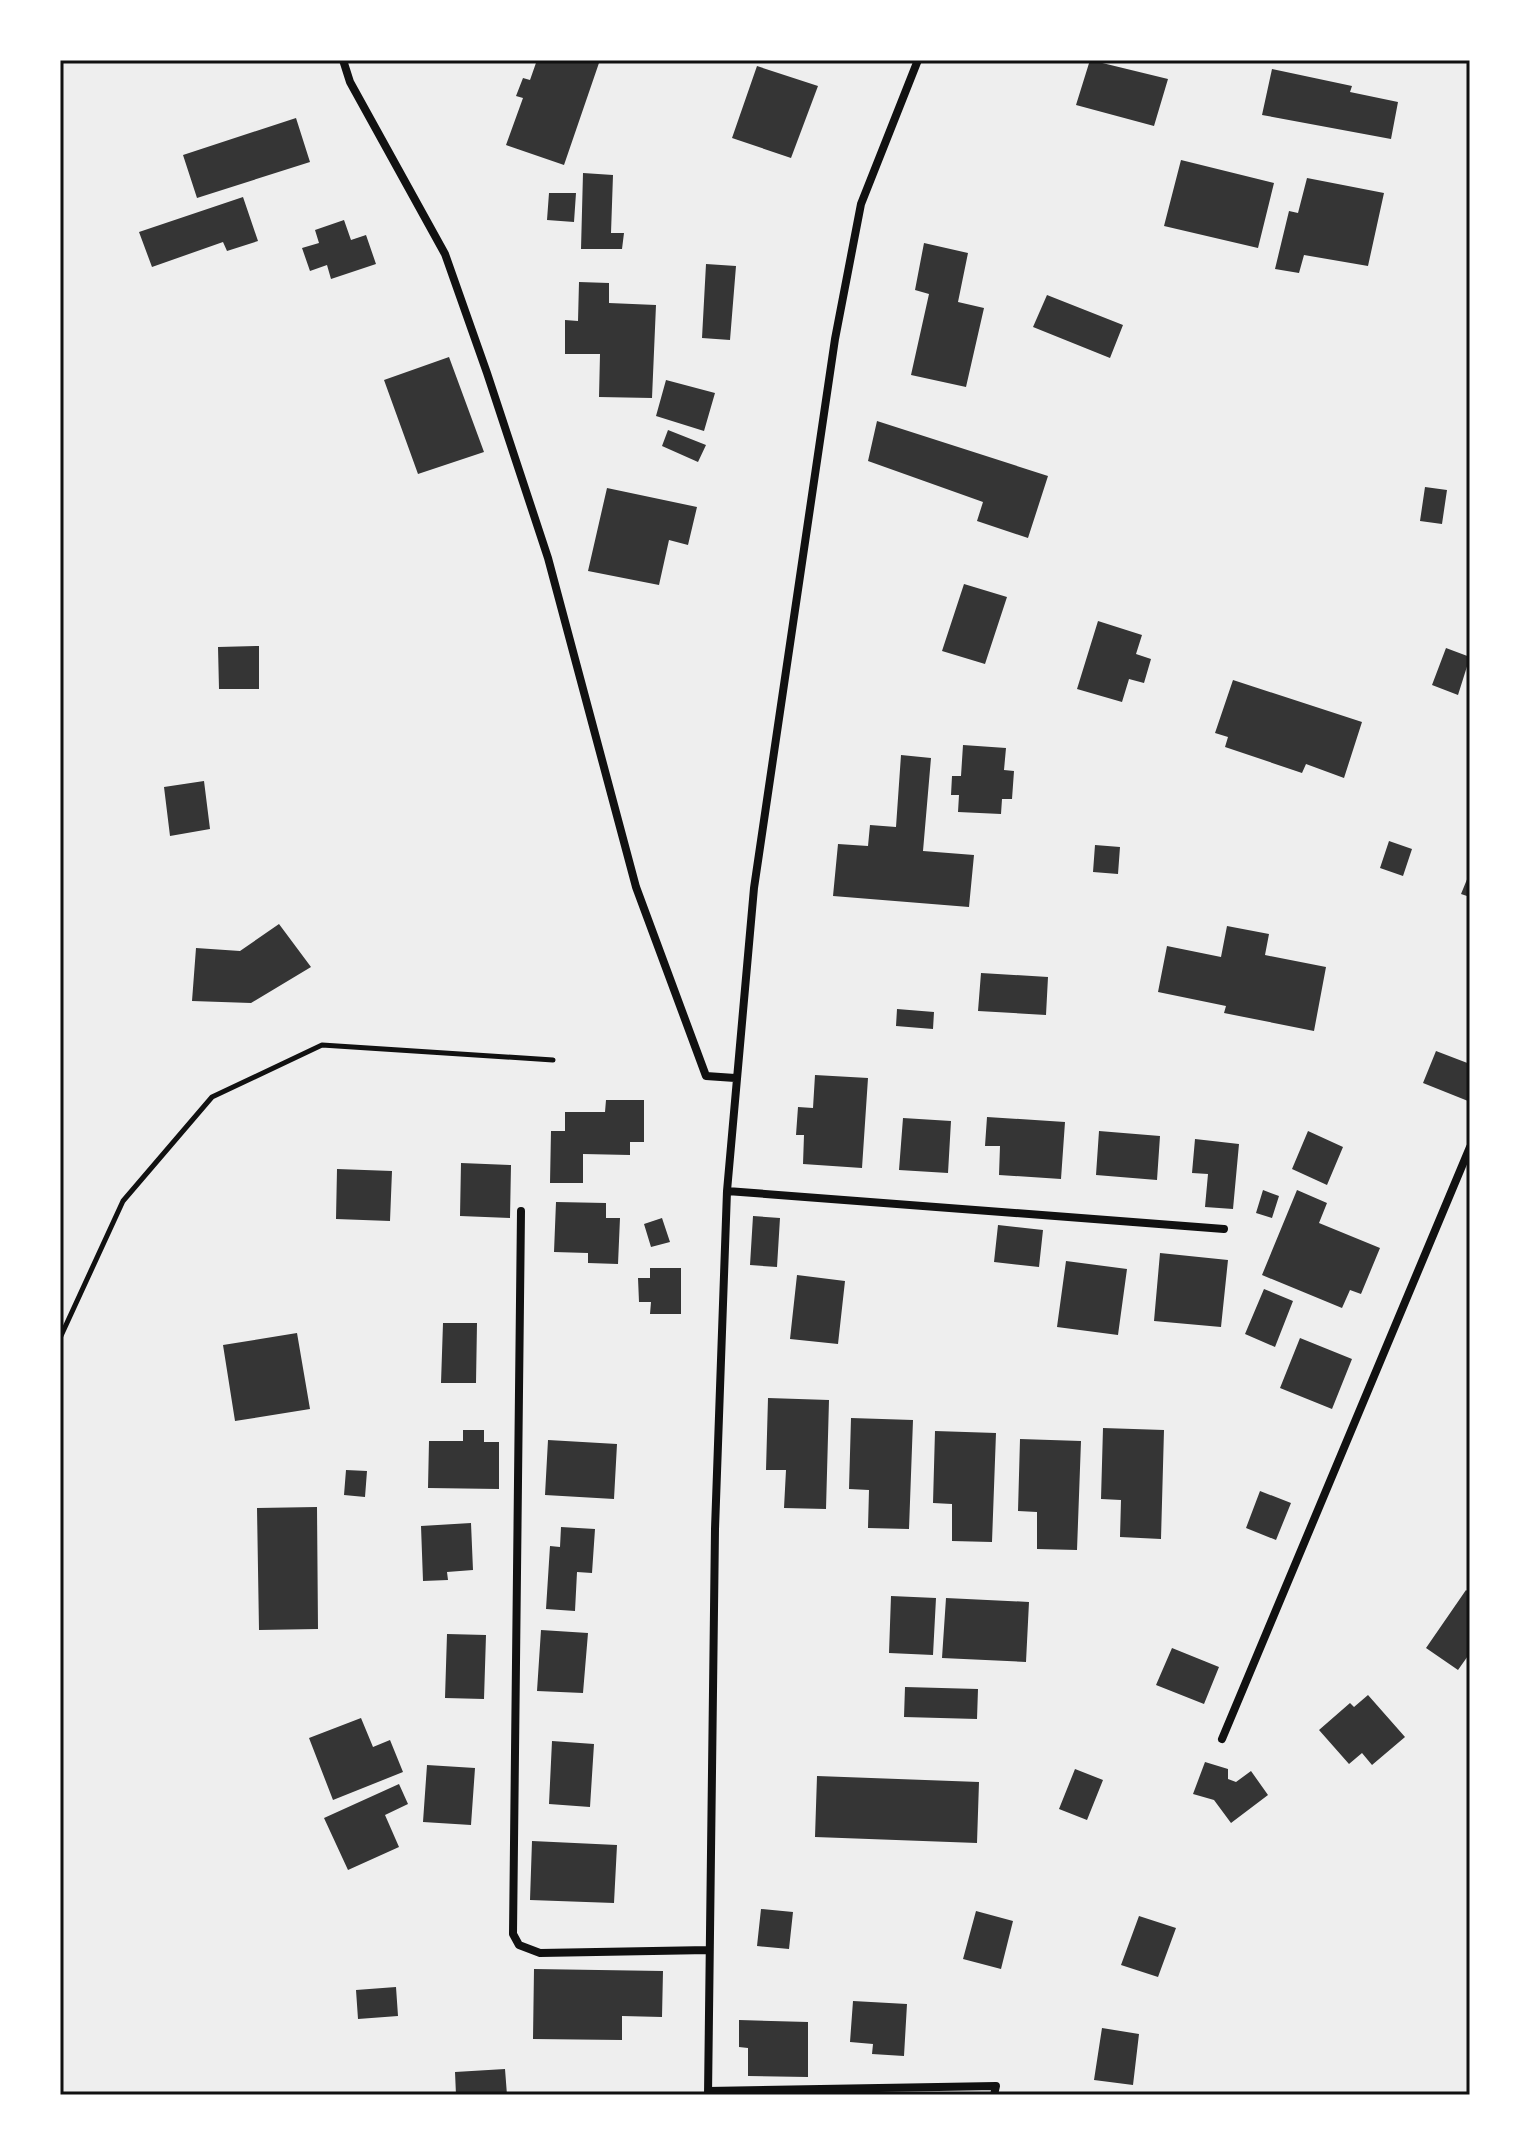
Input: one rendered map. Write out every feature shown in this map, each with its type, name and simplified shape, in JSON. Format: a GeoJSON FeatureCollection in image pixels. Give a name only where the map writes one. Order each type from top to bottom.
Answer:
{"type":"FeatureCollection","features":[{"type":"Feature","properties":{"kind":"street"},"geometry":{"type":"LineString","coordinates":[[343,60],[350,82],[445,254],[548,558],[636,887],[706,1076],[735,1078]]}},
{"type":"Feature","properties":{"kind":"street"},"geometry":{"type":"LineString","coordinates":[[918,60],[861,204],[835,339],[758,857],[735,1078],[727,1191],[715,1529],[708,2093],[996,2086],[994,2095]]}},
{"type":"Feature","properties":{"kind":"street"},"geometry":{"type":"LineString","coordinates":[[1222,1739],[1470,1147]]}},
{"type":"Feature","properties":{"kind":"street"},"geometry":{"type":"LineString","coordinates":[[727,1191],[1224,1229]]}},
{"type":"Feature","properties":{"kind":"street"},"geometry":{"type":"LineString","coordinates":[[521,1211],[513,1934],[519,1945],[540,1953],[709,1950]]}},
{"type":"Feature","properties":{"kind":"path"},"geometry":{"type":"LineString","coordinates":[[60,1338],[123,1201],[212,1097],[322,1045],[553,1060]]}},
{"type":"Feature","properties":{"kind":"shaded area"},"geometry":{"type":"Polygon","coordinates":[[[60,60],[1470,60],[1470,2095],[60,2095],[60,60]]]}},
{"type":"Feature","properties":{"kind":"building"},"geometry":{"type":"Polygon","coordinates":[[[537,60],[600,60],[564,165],[506,145],[523,98],[516,96],[523,78],[530,80],[537,60]]]}},
{"type":"Feature","properties":{"kind":"building"},"geometry":{"type":"Polygon","coordinates":[[[1090,60],[1168,79],[1154,126],[1076,105],[1090,60]]]}},
{"type":"Feature","properties":{"kind":"building"},"geometry":{"type":"Polygon","coordinates":[[[757,66],[818,86],[791,158],[732,138],[757,66]]]}},
{"type":"Feature","properties":{"kind":"building"},"geometry":{"type":"Polygon","coordinates":[[[1272,69],[1352,86],[1350,92],[1398,102],[1391,139],[1262,115],[1272,69]]]}},
{"type":"Feature","properties":{"kind":"building"},"geometry":{"type":"Polygon","coordinates":[[[296,118],[310,162],[197,198],[183,155],[296,118]]]}},
{"type":"Feature","properties":{"kind":"building"},"geometry":{"type":"Polygon","coordinates":[[[1181,160],[1274,183],[1258,248],[1164,226],[1181,160]]]}},
{"type":"Feature","properties":{"kind":"building"},"geometry":{"type":"Polygon","coordinates":[[[583,173],[613,175],[611,233],[624,233],[622,249],[581,249],[583,173]]]}},
{"type":"Feature","properties":{"kind":"building"},"geometry":{"type":"Polygon","coordinates":[[[1307,178],[1384,193],[1368,266],[1304,255],[1299,273],[1275,269],[1289,211],[1298,213],[1307,178]]]}},
{"type":"Feature","properties":{"kind":"building"},"geometry":{"type":"Polygon","coordinates":[[[549,193],[576,193],[574,222],[547,220],[549,193]]]}},
{"type":"Feature","properties":{"kind":"building"},"geometry":{"type":"Polygon","coordinates":[[[243,197],[258,241],[227,251],[223,242],[152,267],[139,232],[243,197]]]}},
{"type":"Feature","properties":{"kind":"building"},"geometry":{"type":"Polygon","coordinates":[[[344,220],[351,240],[366,235],[376,264],[331,279],[327,265],[310,271],[302,248],[319,243],[315,230],[344,220]]]}},
{"type":"Feature","properties":{"kind":"building"},"geometry":{"type":"Polygon","coordinates":[[[924,243],[968,253],[958,302],[984,308],[966,387],[911,375],[929,294],[915,290],[924,243]]]}},
{"type":"Feature","properties":{"kind":"building"},"geometry":{"type":"Polygon","coordinates":[[[706,264],[736,266],[730,340],[702,338],[706,264]]]}},
{"type":"Feature","properties":{"kind":"building"},"geometry":{"type":"Polygon","coordinates":[[[579,282],[609,283],[609,303],[656,305],[652,398],[599,397],[600,354],[565,354],[565,320],[578,321],[579,282]]]}},
{"type":"Feature","properties":{"kind":"building"},"geometry":{"type":"Polygon","coordinates":[[[1047,295],[1123,325],[1110,358],[1033,327],[1047,295]]]}},
{"type":"Feature","properties":{"kind":"building"},"geometry":{"type":"Polygon","coordinates":[[[449,357],[484,452],[418,474],[384,380],[449,357]]]}},
{"type":"Feature","properties":{"kind":"building"},"geometry":{"type":"Polygon","coordinates":[[[666,380],[715,393],[704,431],[656,416],[666,380]]]}},
{"type":"Feature","properties":{"kind":"building"},"geometry":{"type":"Polygon","coordinates":[[[877,421],[1048,476],[1028,538],[977,521],[983,502],[868,461],[877,421]]]}},
{"type":"Feature","properties":{"kind":"building"},"geometry":{"type":"Polygon","coordinates":[[[668,430],[706,445],[698,462],[662,446],[668,430]]]}},
{"type":"Feature","properties":{"kind":"building"},"geometry":{"type":"Polygon","coordinates":[[[1425,487],[1447,490],[1442,524],[1420,521],[1425,487]]]}},
{"type":"Feature","properties":{"kind":"building"},"geometry":{"type":"Polygon","coordinates":[[[607,488],[697,507],[688,545],[669,540],[659,585],[588,571],[607,488]]]}},
{"type":"Feature","properties":{"kind":"building"},"geometry":{"type":"Polygon","coordinates":[[[964,584],[1007,597],[985,664],[942,651],[964,584]]]}},
{"type":"Feature","properties":{"kind":"building"},"geometry":{"type":"Polygon","coordinates":[[[1098,621],[1142,635],[1136,654],[1151,659],[1144,683],[1129,679],[1122,702],[1077,689],[1098,621]]]}},
{"type":"Feature","properties":{"kind":"building"},"geometry":{"type":"Polygon","coordinates":[[[259,646],[259,689],[219,689],[218,647],[259,646]]]}},
{"type":"Feature","properties":{"kind":"building"},"geometry":{"type":"Polygon","coordinates":[[[1446,648],[1470,657],[1458,695],[1432,685],[1446,648]]]}},
{"type":"Feature","properties":{"kind":"building"},"geometry":{"type":"Polygon","coordinates":[[[1233,680],[1362,722],[1344,778],[1306,764],[1302,773],[1225,747],[1228,737],[1215,733],[1233,680]]]}},
{"type":"Feature","properties":{"kind":"building"},"geometry":{"type":"Polygon","coordinates":[[[963,745],[1006,748],[1004,770],[1014,771],[1012,799],[1002,799],[1001,814],[958,812],[959,795],[951,795],[952,776],[961,776],[963,745]]]}},
{"type":"Feature","properties":{"kind":"building"},"geometry":{"type":"Polygon","coordinates":[[[901,755],[931,758],[923,851],[974,855],[969,907],[833,896],[838,844],[868,846],[870,825],[896,827],[901,755]]]}},
{"type":"Feature","properties":{"kind":"building"},"geometry":{"type":"Polygon","coordinates":[[[204,781],[210,829],[170,836],[164,787],[204,781]]]}},
{"type":"Feature","properties":{"kind":"building"},"geometry":{"type":"Polygon","coordinates":[[[1389,841],[1412,849],[1403,876],[1380,868],[1389,841]]]}},
{"type":"Feature","properties":{"kind":"building"},"geometry":{"type":"Polygon","coordinates":[[[1095,845],[1120,847],[1118,874],[1093,872],[1095,845]]]}},
{"type":"Feature","properties":{"kind":"building"},"geometry":{"type":"Polygon","coordinates":[[[1470,872],[1470,897],[1461,894],[1470,872]]]}},
{"type":"Feature","properties":{"kind":"building"},"geometry":{"type":"Polygon","coordinates":[[[279,924],[311,967],[251,1003],[192,1001],[196,948],[240,951],[279,924]]]}},
{"type":"Feature","properties":{"kind":"building"},"geometry":{"type":"Polygon","coordinates":[[[1227,926],[1269,934],[1265,955],[1326,967],[1314,1031],[1224,1013],[1226,1006],[1158,992],[1167,946],[1221,957],[1227,926]]]}},
{"type":"Feature","properties":{"kind":"building"},"geometry":{"type":"Polygon","coordinates":[[[981,973],[1048,977],[1046,1015],[978,1011],[981,973]]]}},
{"type":"Feature","properties":{"kind":"building"},"geometry":{"type":"Polygon","coordinates":[[[897,1009],[934,1012],[933,1029],[896,1026],[897,1009]]]}},
{"type":"Feature","properties":{"kind":"building"},"geometry":{"type":"Polygon","coordinates":[[[1436,1051],[1470,1064],[1468,1101],[1423,1083],[1436,1051]]]}},
{"type":"Feature","properties":{"kind":"building"},"geometry":{"type":"Polygon","coordinates":[[[815,1075],[868,1078],[862,1168],[803,1164],[804,1135],[796,1135],[798,1107],[813,1108],[815,1075]]]}},
{"type":"Feature","properties":{"kind":"building"},"geometry":{"type":"Polygon","coordinates":[[[606,1100],[644,1100],[644,1142],[630,1142],[630,1155],[583,1154],[583,1183],[550,1183],[551,1131],[565,1131],[565,1112],[605,1112],[606,1100]]]}},
{"type":"Feature","properties":{"kind":"building"},"geometry":{"type":"Polygon","coordinates":[[[987,1117],[1065,1122],[1061,1179],[999,1175],[1000,1146],[985,1146],[987,1117]]]}},
{"type":"Feature","properties":{"kind":"building"},"geometry":{"type":"Polygon","coordinates":[[[903,1118],[951,1121],[948,1173],[899,1170],[903,1118]]]}},
{"type":"Feature","properties":{"kind":"building"},"geometry":{"type":"Polygon","coordinates":[[[1099,1131],[1160,1136],[1157,1180],[1096,1175],[1099,1131]]]}},
{"type":"Feature","properties":{"kind":"building"},"geometry":{"type":"Polygon","coordinates":[[[1308,1131],[1343,1147],[1327,1185],[1292,1169],[1308,1131]]]}},
{"type":"Feature","properties":{"kind":"building"},"geometry":{"type":"Polygon","coordinates":[[[1195,1139],[1239,1144],[1233,1209],[1205,1207],[1208,1174],[1192,1173],[1195,1139]]]}},
{"type":"Feature","properties":{"kind":"building"},"geometry":{"type":"Polygon","coordinates":[[[461,1163],[511,1165],[510,1218],[460,1216],[461,1163]]]}},
{"type":"Feature","properties":{"kind":"building"},"geometry":{"type":"Polygon","coordinates":[[[337,1169],[392,1171],[390,1221],[336,1219],[337,1169]]]}},
{"type":"Feature","properties":{"kind":"building"},"geometry":{"type":"Polygon","coordinates":[[[1263,1190],[1279,1196],[1272,1218],[1256,1213],[1263,1190]]]}},
{"type":"Feature","properties":{"kind":"building"},"geometry":{"type":"Polygon","coordinates":[[[1297,1190],[1327,1203],[1319,1223],[1380,1248],[1361,1294],[1350,1290],[1342,1308],[1262,1275],[1297,1190]]]}},
{"type":"Feature","properties":{"kind":"building"},"geometry":{"type":"Polygon","coordinates":[[[556,1202],[606,1203],[606,1218],[620,1218],[618,1264],[588,1263],[588,1253],[554,1252],[556,1202]]]}},
{"type":"Feature","properties":{"kind":"building"},"geometry":{"type":"Polygon","coordinates":[[[753,1216],[780,1218],[777,1267],[750,1265],[753,1216]]]}},
{"type":"Feature","properties":{"kind":"building"},"geometry":{"type":"Polygon","coordinates":[[[662,1218],[670,1242],[651,1247],[644,1224],[662,1218]]]}},
{"type":"Feature","properties":{"kind":"building"},"geometry":{"type":"Polygon","coordinates":[[[998,1225],[1043,1230],[1039,1267],[994,1262],[998,1225]]]}},
{"type":"Feature","properties":{"kind":"building"},"geometry":{"type":"Polygon","coordinates":[[[1160,1253],[1228,1260],[1221,1327],[1154,1321],[1160,1253]]]}},
{"type":"Feature","properties":{"kind":"building"},"geometry":{"type":"Polygon","coordinates":[[[1066,1261],[1127,1269],[1118,1335],[1057,1327],[1066,1261]]]}},
{"type":"Feature","properties":{"kind":"building"},"geometry":{"type":"Polygon","coordinates":[[[650,1268],[681,1268],[681,1314],[650,1314],[651,1302],[639,1302],[638,1278],[650,1278],[650,1268]]]}},
{"type":"Feature","properties":{"kind":"building"},"geometry":{"type":"Polygon","coordinates":[[[797,1275],[845,1281],[838,1344],[790,1339],[797,1275]]]}},
{"type":"Feature","properties":{"kind":"building"},"geometry":{"type":"Polygon","coordinates":[[[1264,1289],[1293,1301],[1275,1347],[1245,1334],[1264,1289]]]}},
{"type":"Feature","properties":{"kind":"building"},"geometry":{"type":"Polygon","coordinates":[[[443,1323],[477,1323],[476,1383],[441,1383],[443,1323]]]}},
{"type":"Feature","properties":{"kind":"building"},"geometry":{"type":"Polygon","coordinates":[[[297,1333],[310,1409],[235,1421],[223,1345],[297,1333]]]}},
{"type":"Feature","properties":{"kind":"building"},"geometry":{"type":"Polygon","coordinates":[[[1300,1338],[1352,1359],[1332,1409],[1280,1388],[1300,1338]]]}},
{"type":"Feature","properties":{"kind":"building"},"geometry":{"type":"Polygon","coordinates":[[[768,1398],[829,1400],[826,1509],[784,1508],[786,1470],[766,1470],[768,1398]]]}},
{"type":"Feature","properties":{"kind":"building"},"geometry":{"type":"Polygon","coordinates":[[[851,1418],[913,1420],[909,1529],[868,1528],[869,1490],[849,1489],[851,1418]]]}},
{"type":"Feature","properties":{"kind":"building"},"geometry":{"type":"Polygon","coordinates":[[[1103,1428],[1164,1430],[1161,1539],[1120,1537],[1121,1500],[1101,1499],[1103,1428]]]}},
{"type":"Feature","properties":{"kind":"building"},"geometry":{"type":"Polygon","coordinates":[[[463,1430],[484,1430],[484,1442],[499,1442],[499,1489],[428,1488],[429,1441],[463,1441],[463,1430]]]}},
{"type":"Feature","properties":{"kind":"building"},"geometry":{"type":"Polygon","coordinates":[[[935,1431],[996,1433],[992,1542],[952,1541],[952,1504],[933,1503],[935,1431]]]}},
{"type":"Feature","properties":{"kind":"building"},"geometry":{"type":"Polygon","coordinates":[[[1020,1439],[1081,1441],[1077,1550],[1037,1549],[1037,1512],[1018,1511],[1020,1439]]]}},
{"type":"Feature","properties":{"kind":"building"},"geometry":{"type":"Polygon","coordinates":[[[548,1440],[617,1444],[614,1499],[545,1495],[548,1440]]]}},
{"type":"Feature","properties":{"kind":"building"},"geometry":{"type":"Polygon","coordinates":[[[346,1470],[367,1471],[365,1497],[344,1495],[346,1470]]]}},
{"type":"Feature","properties":{"kind":"building"},"geometry":{"type":"Polygon","coordinates":[[[1260,1491],[1291,1503],[1276,1540],[1246,1528],[1260,1491]]]}},
{"type":"Feature","properties":{"kind":"building"},"geometry":{"type":"Polygon","coordinates":[[[317,1507],[318,1629],[259,1630],[257,1508],[317,1507]]]}},
{"type":"Feature","properties":{"kind":"building"},"geometry":{"type":"Polygon","coordinates":[[[471,1523],[473,1570],[447,1572],[448,1580],[423,1581],[421,1526],[471,1523]]]}},
{"type":"Feature","properties":{"kind":"building"},"geometry":{"type":"Polygon","coordinates":[[[561,1527],[595,1529],[592,1573],[577,1572],[575,1611],[546,1609],[550,1546],[560,1547],[561,1527]]]}},
{"type":"Feature","properties":{"kind":"building"},"geometry":{"type":"Polygon","coordinates":[[[1466,1590],[1470,1593],[1470,1653],[1458,1670],[1426,1648],[1466,1590]]]}},
{"type":"Feature","properties":{"kind":"building"},"geometry":{"type":"Polygon","coordinates":[[[891,1596],[936,1598],[933,1655],[889,1653],[891,1596]]]}},
{"type":"Feature","properties":{"kind":"building"},"geometry":{"type":"Polygon","coordinates":[[[946,1598],[1029,1602],[1026,1662],[942,1658],[946,1598]]]}},
{"type":"Feature","properties":{"kind":"building"},"geometry":{"type":"Polygon","coordinates":[[[541,1630],[588,1633],[583,1693],[537,1691],[541,1630]]]}},
{"type":"Feature","properties":{"kind":"building"},"geometry":{"type":"Polygon","coordinates":[[[447,1634],[486,1635],[484,1699],[445,1698],[447,1634]]]}},
{"type":"Feature","properties":{"kind":"building"},"geometry":{"type":"Polygon","coordinates":[[[1172,1648],[1219,1667],[1204,1704],[1156,1685],[1172,1648]]]}},
{"type":"Feature","properties":{"kind":"building"},"geometry":{"type":"Polygon","coordinates":[[[905,1687],[978,1689],[977,1719],[904,1717],[905,1687]]]}},
{"type":"Feature","properties":{"kind":"building"},"geometry":{"type":"Polygon","coordinates":[[[1368,1695],[1405,1737],[1372,1765],[1362,1753],[1349,1764],[1319,1730],[1350,1703],[1354,1707],[1368,1695]]]}},
{"type":"Feature","properties":{"kind":"building"},"geometry":{"type":"Polygon","coordinates":[[[361,1718],[373,1747],[390,1740],[403,1772],[333,1800],[309,1738],[361,1718]]]}},
{"type":"Feature","properties":{"kind":"building"},"geometry":{"type":"Polygon","coordinates":[[[552,1741],[594,1744],[590,1807],[549,1804],[552,1741]]]}},
{"type":"Feature","properties":{"kind":"building"},"geometry":{"type":"Polygon","coordinates":[[[1205,1762],[1228,1769],[1228,1779],[1236,1782],[1251,1771],[1268,1795],[1231,1823],[1214,1800],[1193,1794],[1205,1762]]]}},
{"type":"Feature","properties":{"kind":"building"},"geometry":{"type":"Polygon","coordinates":[[[427,1765],[475,1768],[471,1825],[423,1822],[427,1765]]]}},
{"type":"Feature","properties":{"kind":"building"},"geometry":{"type":"Polygon","coordinates":[[[1075,1769],[1103,1780],[1087,1820],[1059,1809],[1075,1769]]]}},
{"type":"Feature","properties":{"kind":"building"},"geometry":{"type":"Polygon","coordinates":[[[817,1776],[979,1782],[977,1843],[815,1837],[817,1776]]]}},
{"type":"Feature","properties":{"kind":"building"},"geometry":{"type":"Polygon","coordinates":[[[399,1784],[408,1804],[385,1815],[399,1847],[348,1870],[324,1818],[399,1784]]]}},
{"type":"Feature","properties":{"kind":"building"},"geometry":{"type":"Polygon","coordinates":[[[532,1841],[617,1845],[614,1903],[530,1900],[532,1841]]]}},
{"type":"Feature","properties":{"kind":"building"},"geometry":{"type":"Polygon","coordinates":[[[761,1909],[793,1912],[789,1949],[757,1946],[761,1909]]]}},
{"type":"Feature","properties":{"kind":"building"},"geometry":{"type":"Polygon","coordinates":[[[976,1911],[1013,1921],[1001,1969],[963,1959],[976,1911]]]}},
{"type":"Feature","properties":{"kind":"building"},"geometry":{"type":"Polygon","coordinates":[[[1139,1916],[1176,1928],[1158,1977],[1121,1965],[1139,1916]]]}},
{"type":"Feature","properties":{"kind":"building"},"geometry":{"type":"Polygon","coordinates":[[[534,1969],[663,1971],[662,2017],[622,2016],[622,2040],[533,2039],[534,1969]]]}},
{"type":"Feature","properties":{"kind":"building"},"geometry":{"type":"Polygon","coordinates":[[[396,1987],[398,2016],[358,2019],[356,1990],[396,1987]]]}},
{"type":"Feature","properties":{"kind":"building"},"geometry":{"type":"Polygon","coordinates":[[[853,2001],[907,2004],[904,2056],[872,2054],[873,2044],[850,2042],[853,2001]]]}},
{"type":"Feature","properties":{"kind":"building"},"geometry":{"type":"Polygon","coordinates":[[[739,2020],[808,2022],[808,2077],[748,2076],[748,2048],[739,2047],[739,2020]]]}},
{"type":"Feature","properties":{"kind":"building"},"geometry":{"type":"Polygon","coordinates":[[[1102,2028],[1139,2034],[1133,2085],[1094,2080],[1102,2028]]]}},
{"type":"Feature","properties":{"kind":"building"},"geometry":{"type":"Polygon","coordinates":[[[505,2069],[507,2095],[456,2095],[455,2072],[505,2069]]]}}]}
